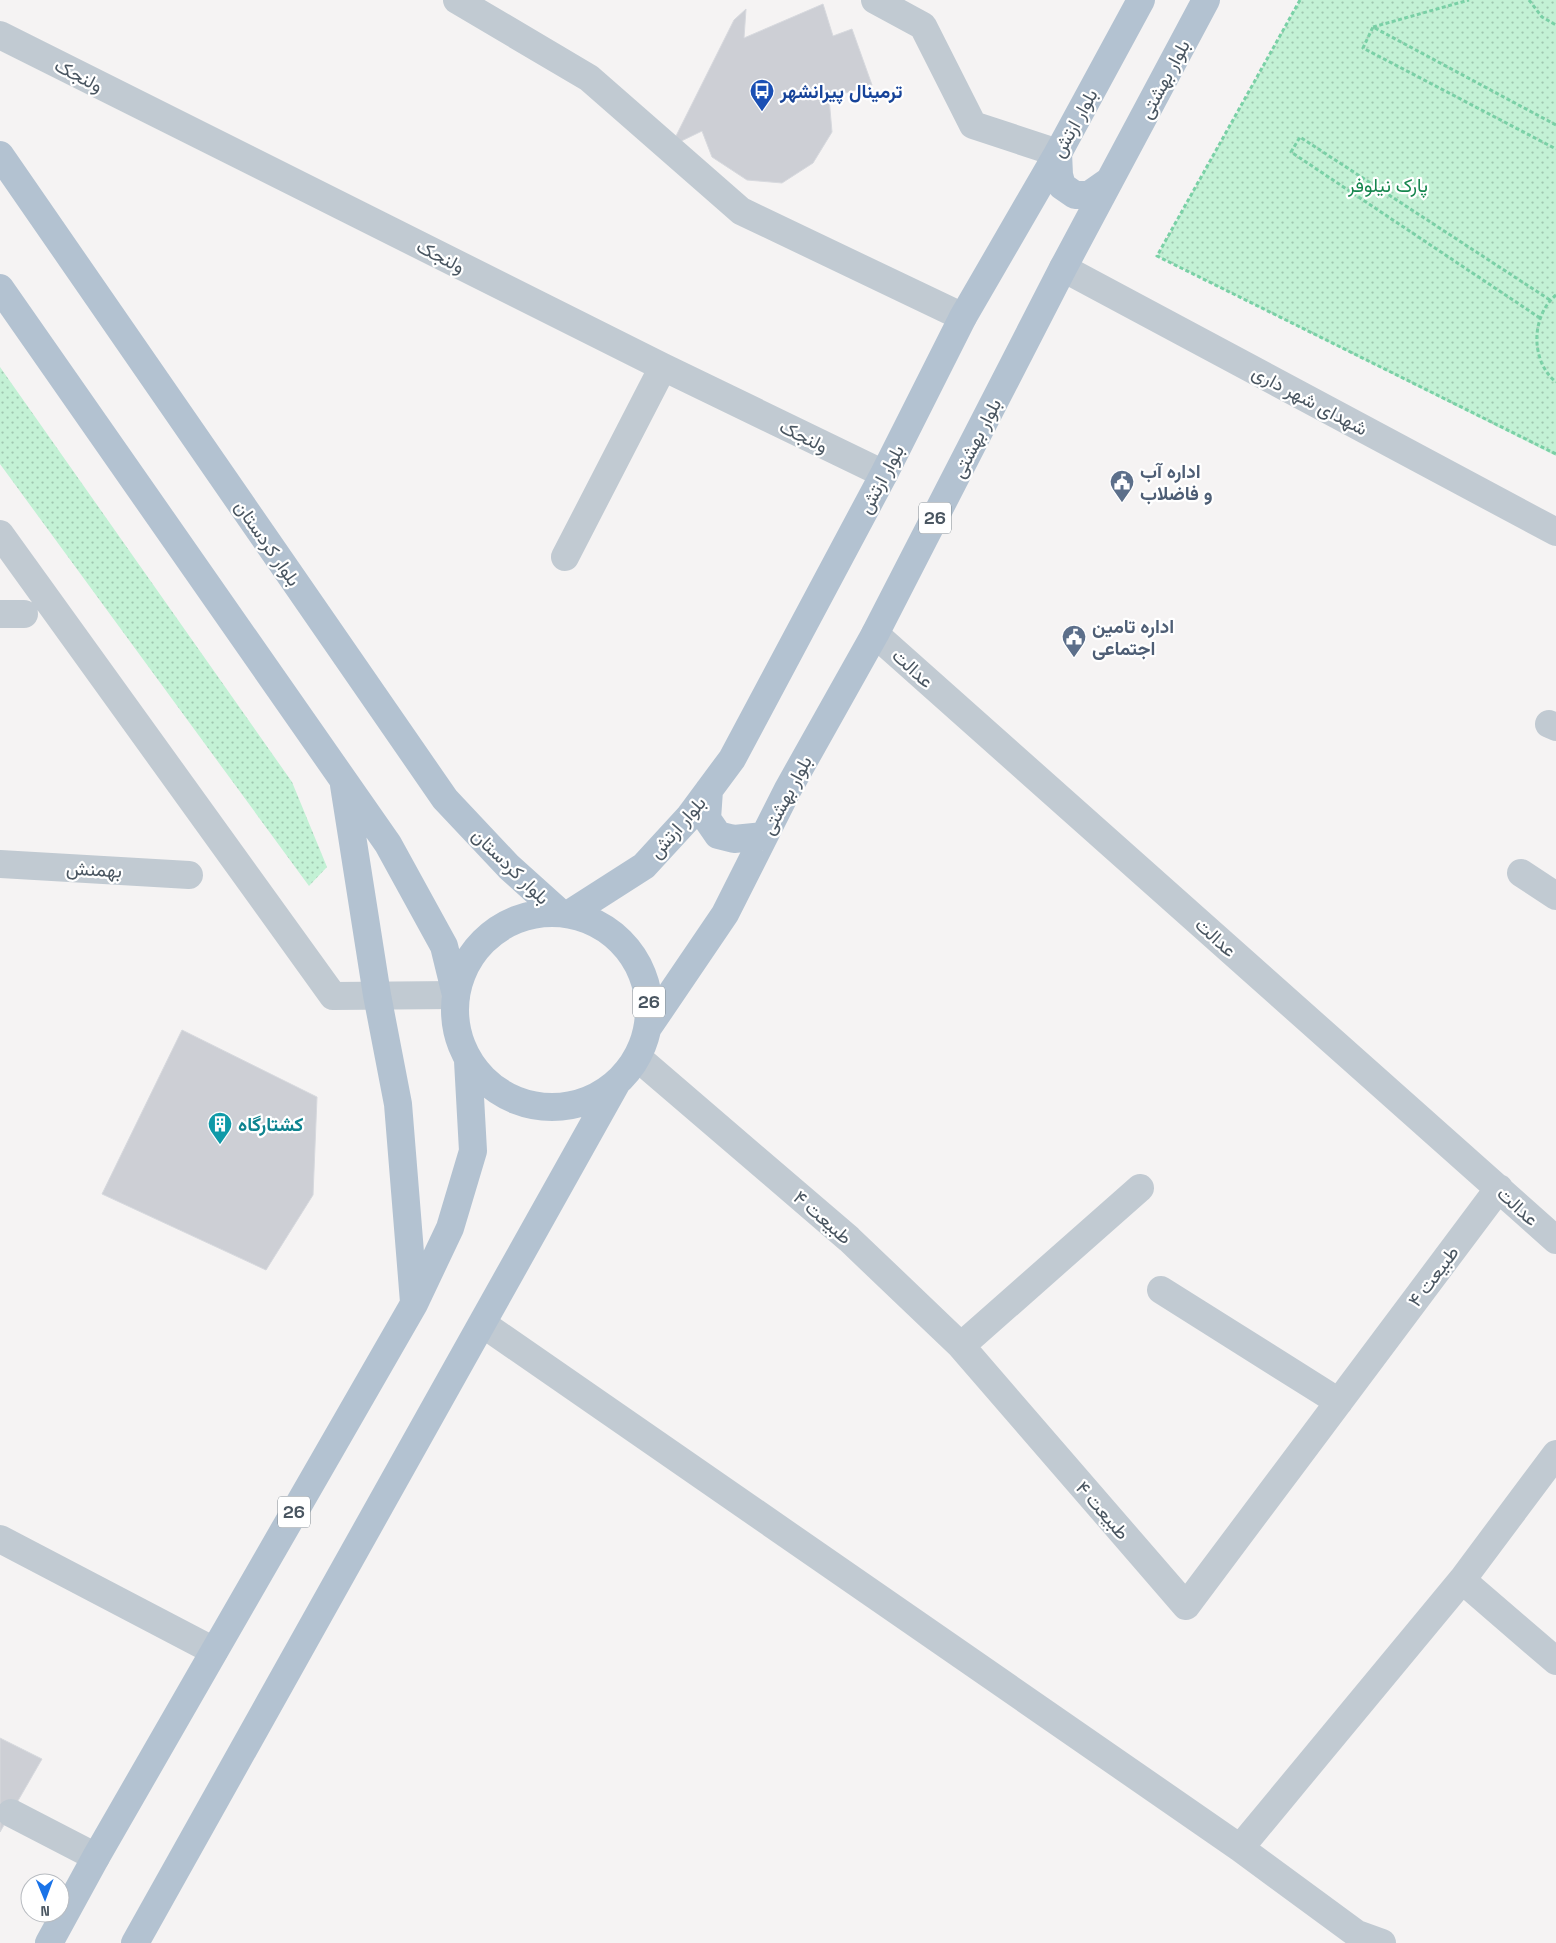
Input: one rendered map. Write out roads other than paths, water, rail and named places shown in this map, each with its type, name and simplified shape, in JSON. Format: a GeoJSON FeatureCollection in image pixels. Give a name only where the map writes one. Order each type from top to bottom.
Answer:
{"type":"FeatureCollection","features":[{"type":"Feature","properties":{"kind":"main road","name":"بلوار ارتش"},"geometry":{"type":"LineString","coordinates":[[564,913],[644,866],[689,817],[732,759],[884,474],[963,317],[1058,153],[1141,0]]}},
{"type":"Feature","properties":{"kind":"main road","name":"بلوار بهشتی"},"geometry":{"type":"LineString","coordinates":[[649,1026],[725,914],[788,789],[875,634],[1063,268],[1206,0]]}},
{"type":"Feature","properties":{"kind":"main road"},"geometry":{"type":"LineString","coordinates":[[1058,153],[1058,174],[1062,186],[1076,195],[1089,195],[1109,181]]}},
{"type":"Feature","properties":{"kind":"main road","name":"بلوار کردستان"},"geometry":{"type":"LineString","coordinates":[[0,155],[445,800],[509,867],[564,913]]}},
{"type":"Feature","properties":{"kind":"main road"},"geometry":{"type":"LineString","coordinates":[[0,288],[388,844],[444,946],[456,994]]}},
{"type":"Feature","properties":{"kind":"main road"},"geometry":{"type":"LineString","coordinates":[[343,779],[377,995],[398,1104],[414,1304]]}},
{"type":"Feature","properties":{"kind":"main road"},"geometry":{"type":"LineString","coordinates":[[709,790],[707,819],[718,835],[734,839],[764,836]]}},
{"type":"Feature","properties":{"kind":"main road","name":"26"},"geometry":{"type":"LineString","coordinates":[[138,1942],[616,1084],[638,1058],[649,1026],[649,996],[640,966],[622,941],[598,924],[564,913],[530,915],[503,926],[480,943],[464,967],[456,994],[455,1017],[459,1040],[468,1060],[490,1086],[520,1102],[554,1108],[587,1101],[616,1084]]}},
{"type":"Feature","properties":{"kind":"main road","name":"26"},"geometry":{"type":"LineString","coordinates":[[49,1943],[96,1857],[414,1304],[450,1228],[473,1151],[468,1060]]}},
{"type":"Feature","properties":{"kind":"street"},"geometry":{"type":"LineString","coordinates":[[457,0],[590,78],[741,212],[963,317]]}},
{"type":"Feature","properties":{"kind":"street"},"geometry":{"type":"LineString","coordinates":[[875,0],[923,26],[973,125],[1058,153]]}},
{"type":"Feature","properties":{"kind":"street","name":"ولنجک"},"geometry":{"type":"LineString","coordinates":[[0,35],[664,367],[884,474]]}},
{"type":"Feature","properties":{"kind":"street","name":"شهدای شهر داری"},"geometry":{"type":"LineString","coordinates":[[1063,268],[1556,532]]}},
{"type":"Feature","properties":{"kind":"street"},"geometry":{"type":"LineString","coordinates":[[565,556],[664,367]]}},
{"type":"Feature","properties":{"kind":"street"},"geometry":{"type":"LineString","coordinates":[[0,534],[332,996],[456,994]]}},
{"type":"Feature","properties":{"kind":"street","name":"عدالت"},"geometry":{"type":"LineString","coordinates":[[875,634],[1556,1240]]}},
{"type":"Feature","properties":{"kind":"street","name":"بهمنش"},"geometry":{"type":"LineString","coordinates":[[0,864],[189,875]]}},
{"type":"Feature","properties":{"kind":"street"},"geometry":{"type":"LineString","coordinates":[[1521,873],[1556,896]]}},
{"type":"Feature","properties":{"kind":"street","name":"طبیعت ۴"},"geometry":{"type":"LineString","coordinates":[[638,1058],[849,1239],[961,1346],[1186,1606],[1499,1188]]}},
{"type":"Feature","properties":{"kind":"street"},"geometry":{"type":"LineString","coordinates":[[961,1346],[1140,1188]]}},
{"type":"Feature","properties":{"kind":"street"},"geometry":{"type":"LineString","coordinates":[[1161,1290],[1339,1402]]}},
{"type":"Feature","properties":{"kind":"street"},"geometry":{"type":"LineString","coordinates":[[483,1324],[1240,1848],[1357,1934],[1382,1943]]}},
{"type":"Feature","properties":{"kind":"street"},"geometry":{"type":"LineString","coordinates":[[1240,1848],[1462,1580],[1556,1454]]}},
{"type":"Feature","properties":{"kind":"street"},"geometry":{"type":"LineString","coordinates":[[0,1539],[214,1651]]}},
{"type":"Feature","properties":{"kind":"street"},"geometry":{"type":"LineString","coordinates":[[1462,1580],[1556,1661]]}},
{"type":"Feature","properties":{"kind":"street"},"geometry":{"type":"LineString","coordinates":[[11,1814],[96,1857]]}},
{"type":"Feature","properties":{"kind":"place","name":"ترمینال پیرانشهر"},"geometry":{"type":"Point","coordinates":[762,112]}},
{"type":"Feature","properties":{"kind":"place","name":"اداره آب و فاضلاب"},"geometry":{"type":"Point","coordinates":[1122,503]}},
{"type":"Feature","properties":{"kind":"place","name":"اداره تامین اجتماعی"},"geometry":{"type":"Point","coordinates":[1074,658]}},
{"type":"Feature","properties":{"kind":"place","name":"کشتارگاه"},"geometry":{"type":"Point","coordinates":[220,1145]}},
{"type":"Feature","properties":{"kind":"park label","name":"پارک نیلوفر"},"geometry":{"type":"Point","coordinates":[1388,185]}}]}
